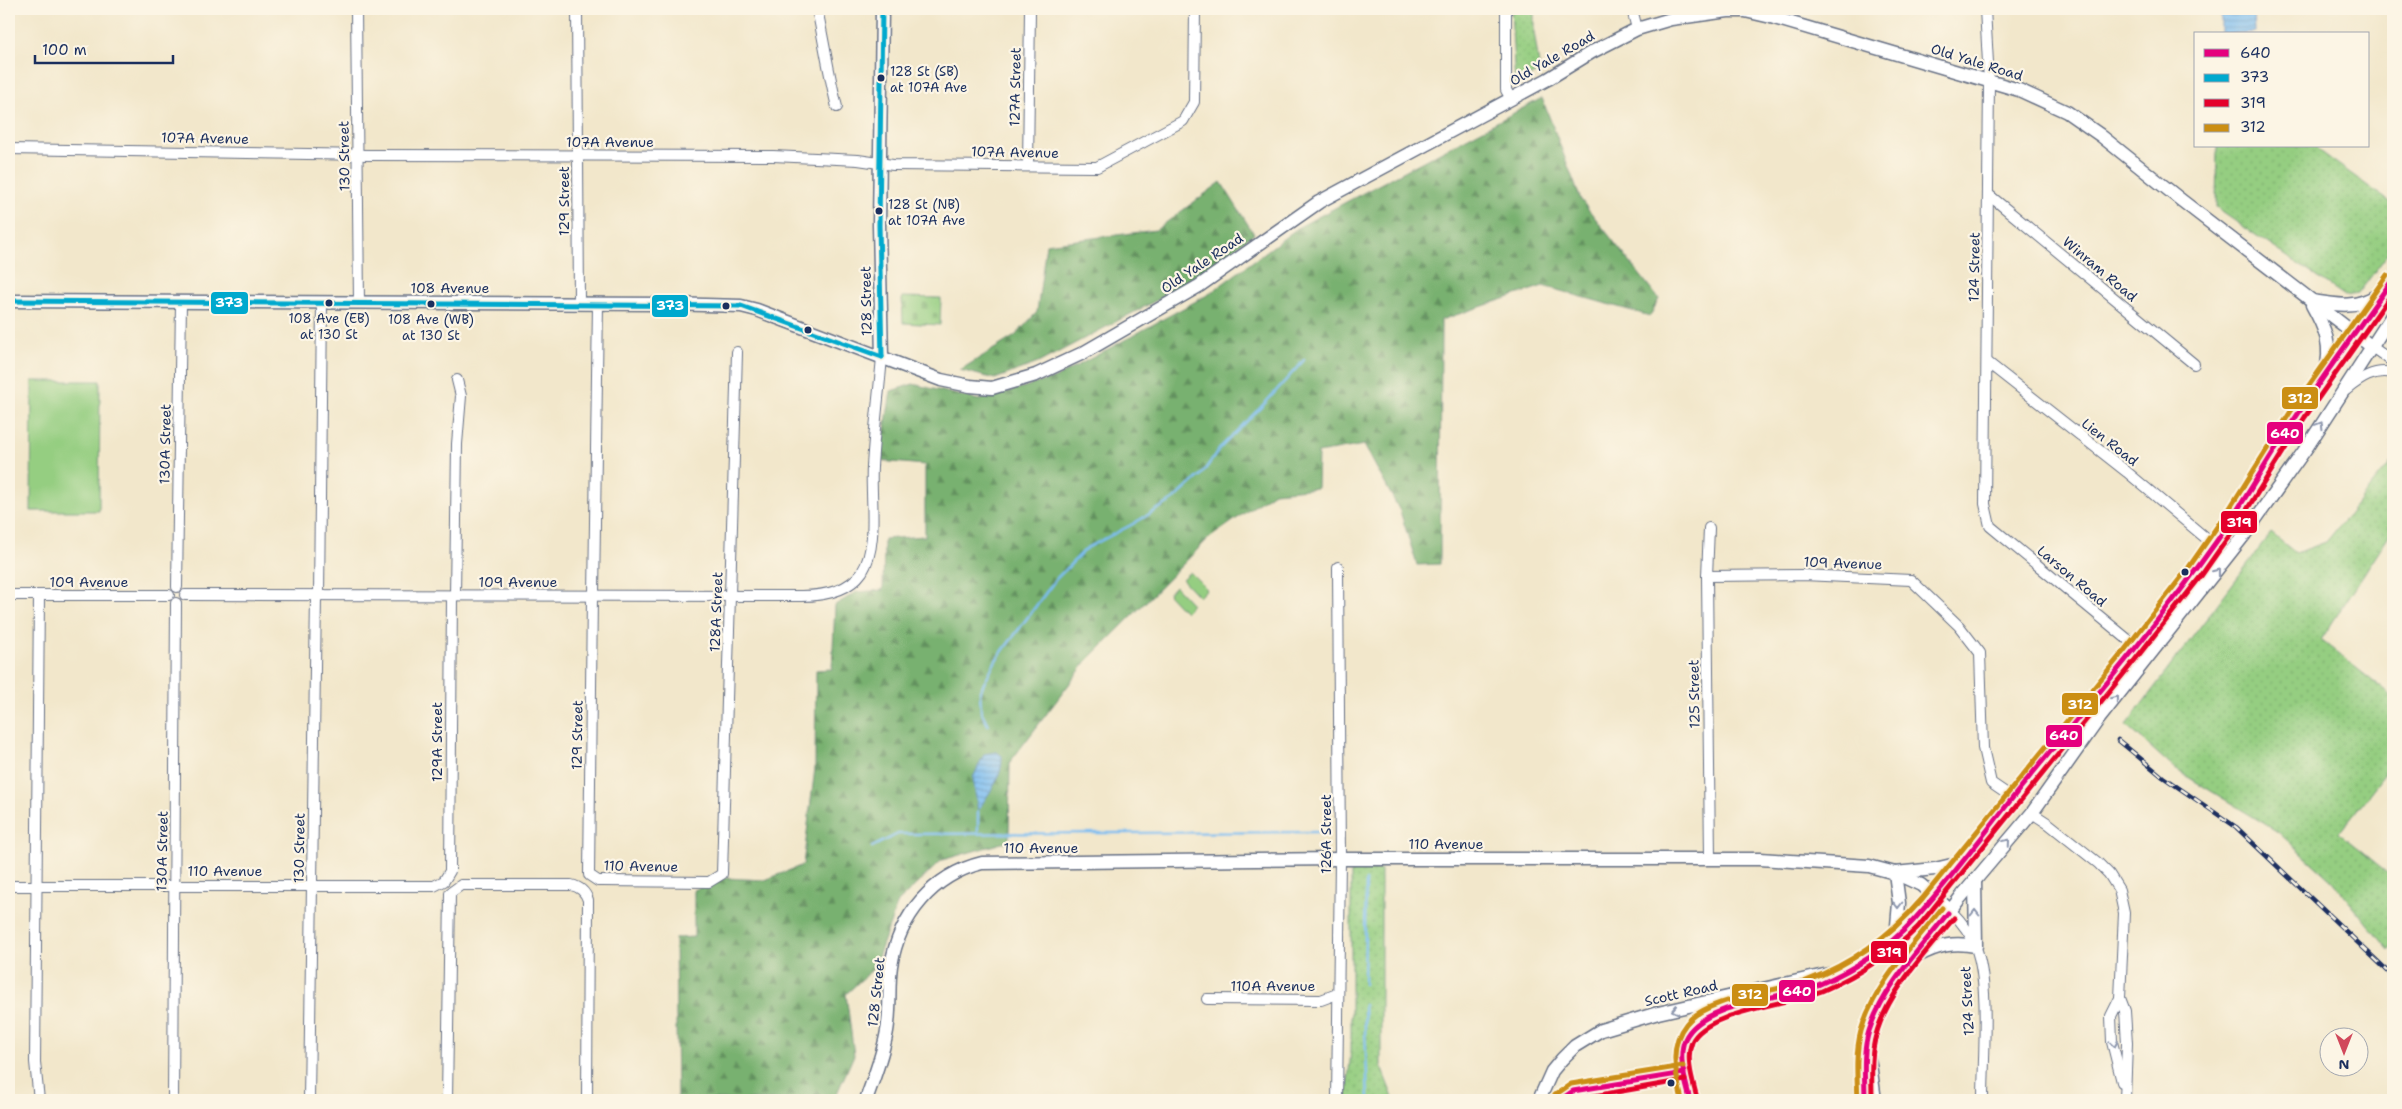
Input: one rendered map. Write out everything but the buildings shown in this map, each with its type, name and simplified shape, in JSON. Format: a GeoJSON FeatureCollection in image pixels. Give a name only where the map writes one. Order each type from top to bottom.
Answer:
{"type":"FeatureCollection","features":[{"type":"Feature","properties":{"kind":"main road","name":"128 Street"},"geometry":{"type":"LineString","coordinates":[[882,9],[879,225],[882,357]]}},
{"type":"Feature","properties":{"kind":"main road","name":"Old Yale Road"},"geometry":{"type":"LineString","coordinates":[[882,357],[941,380],[970,386],[992,388],[1036,375],[1091,348],[1199,286],[1320,202],[1637,29],[1671,19],[1728,11],[1746,11],[1845,37],[2035,96],[2084,124],[2310,301],[2372,347]]}},
{"type":"Feature","properties":{"kind":"main road","name":"Scott Road"},"geometry":{"type":"LineString","coordinates":[[1539,1100],[1548,1078],[1562,1059],[1574,1046],[1601,1030],[1658,1013],[1842,971],[1877,951],[1896,937],[1934,896],[2137,647],[2214,545],[2393,278]]}},
{"type":"Feature","properties":{"kind":"main road"},"geometry":{"type":"LineString","coordinates":[[2310,301],[2354,306],[2367,302],[2386,290]]}},
{"type":"Feature","properties":{"kind":"main road","name":"108 Avenue"},"geometry":{"type":"LineString","coordinates":[[9,301],[598,303],[741,306],[757,310],[882,357]]}},
{"type":"Feature","properties":{"kind":"main road"},"geometry":{"type":"LineString","coordinates":[[2310,301],[2324,325],[2328,339],[2329,358],[2323,380]]}},
{"type":"Feature","properties":{"kind":"main road"},"geometry":{"type":"LineString","coordinates":[[1865,1100],[1867,1042],[1875,1016],[1886,996],[1950,910],[2032,813],[2098,720],[2245,534],[2307,447],[2393,314]]}},
{"type":"Feature","properties":{"kind":"main road","name":"110 Avenue"},"geometry":{"type":"LineString","coordinates":[[951,874],[982,864],[1340,860],[1760,860],[1869,866],[1895,873],[1921,885],[1950,910]]}},
{"type":"Feature","properties":{"kind":"main road"},"geometry":{"type":"LineString","coordinates":[[1896,937],[1899,903],[1895,873],[1960,863]]}},
{"type":"Feature","properties":{"kind":"main road","name":"128 Street"},"geometry":{"type":"LineString","coordinates":[[866,1100],[879,1064],[887,1032],[890,1011],[891,966],[898,942],[913,908],[937,884],[951,874]]}},
{"type":"Feature","properties":{"kind":"main road"},"geometry":{"type":"LineString","coordinates":[[1914,959],[1931,949],[1951,943],[1976,946],[1975,880]]}},
{"type":"Feature","properties":{"kind":"main road"},"geometry":{"type":"LineString","coordinates":[[1867,1055],[1875,1100]]}},
{"type":"Feature","properties":{"kind":"street","name":"130 Street"},"geometry":{"type":"LineString","coordinates":[[356,9],[359,303]]}},
{"type":"Feature","properties":{"kind":"street","name":"129 Street"},"geometry":{"type":"LineString","coordinates":[[577,9],[579,303]]}},
{"type":"Feature","properties":{"kind":"street"},"geometry":{"type":"LineString","coordinates":[[817,9],[837,107]]}},
{"type":"Feature","properties":{"kind":"street","name":"127A Street"},"geometry":{"type":"LineString","coordinates":[[1028,166],[1030,9]]}},
{"type":"Feature","properties":{"kind":"street","name":"107A Avenue"},"geometry":{"type":"LineString","coordinates":[[9,149],[358,155],[773,156],[881,163],[1097,168],[1183,121],[1192,107],[1194,102],[1196,9]]}},
{"type":"Feature","properties":{"kind":"street"},"geometry":{"type":"LineString","coordinates":[[1506,9],[1506,90],[1511,99]]}},
{"type":"Feature","properties":{"kind":"street"},"geometry":{"type":"LineString","coordinates":[[1632,9],[1637,29]]}},
{"type":"Feature","properties":{"kind":"street","name":"124 Street"},"geometry":{"type":"LineString","coordinates":[[1985,9],[1989,82],[1985,504],[1990,526]]}},
{"type":"Feature","properties":{"kind":"street","name":"Winram Road"},"geometry":{"type":"LineString","coordinates":[[1989,195],[2194,364]]}},
{"type":"Feature","properties":{"kind":"street","name":"130A Street"},"geometry":{"type":"LineString","coordinates":[[177,587],[181,302]]}},
{"type":"Feature","properties":{"kind":"street","name":"130 Street"},"geometry":{"type":"LineString","coordinates":[[309,1100],[322,303]]}},
{"type":"Feature","properties":{"kind":"street","name":"129 Street"},"geometry":{"type":"LineString","coordinates":[[589,875],[598,303]]}},
{"type":"Feature","properties":{"kind":"street","name":"Old Yale Road"},"geometry":{"type":"LineString","coordinates":[[2372,347],[2393,362]]}},
{"type":"Feature","properties":{"kind":"street","name":"128A Street"},"geometry":{"type":"LineString","coordinates":[[722,874],[737,352]]}},
{"type":"Feature","properties":{"kind":"street","name":"128 Street"},"geometry":{"type":"LineString","coordinates":[[848,585],[863,570],[870,551],[872,469],[882,357]]}},
{"type":"Feature","properties":{"kind":"street","name":"Lien Road"},"geometry":{"type":"LineString","coordinates":[[1987,362],[2127,472],[2214,545]]}},
{"type":"Feature","properties":{"kind":"street"},"geometry":{"type":"LineString","coordinates":[[2340,396],[2362,377],[2377,372],[2393,373]]}},
{"type":"Feature","properties":{"kind":"street","name":"129A Street"},"geometry":{"type":"LineString","coordinates":[[440,884],[448,878],[450,871],[453,596],[457,444],[461,396],[457,380]]}},
{"type":"Feature","properties":{"kind":"street","name":"Larson Road"},"geometry":{"type":"LineString","coordinates":[[1990,526],[2137,647]]}},
{"type":"Feature","properties":{"kind":"street","name":"125 Street"},"geometry":{"type":"LineString","coordinates":[[1709,528],[1707,576],[1710,859]]}},
{"type":"Feature","properties":{"kind":"street","name":"126A Street"},"geometry":{"type":"LineString","coordinates":[[1337,1100],[1340,860],[1338,567]]}},
{"type":"Feature","properties":{"kind":"street","name":"109 Avenue"},"geometry":{"type":"LineString","coordinates":[[1707,576],[1803,576],[1911,580],[1959,626],[1980,653],[1983,748],[1991,783],[2013,798]]}},
{"type":"Feature","properties":{"kind":"street","name":"109 Avenue"},"geometry":{"type":"LineString","coordinates":[[185,595],[822,595],[848,585]]}},
{"type":"Feature","properties":{"kind":"street"},"geometry":{"type":"LineString","coordinates":[[177,587],[182,589],[185,595],[183,600],[173,599],[172,589],[177,587]]}},
{"type":"Feature","properties":{"kind":"street","name":"109 Avenue"},"geometry":{"type":"LineString","coordinates":[[9,595],[173,599]]}},
{"type":"Feature","properties":{"kind":"street"},"geometry":{"type":"LineString","coordinates":[[39,595],[35,1062],[39,1100]]}},
{"type":"Feature","properties":{"kind":"street","name":"130A Street"},"geometry":{"type":"LineString","coordinates":[[173,599],[175,886],[173,1100]]}},
{"type":"Feature","properties":{"kind":"street"},"geometry":{"type":"LineString","coordinates":[[2032,813],[2098,863],[2115,881],[2124,913],[2120,998],[2111,1016],[2112,1042],[2125,1098]]}},
{"type":"Feature","properties":{"kind":"street","name":"110 Avenue"},"geometry":{"type":"LineString","coordinates":[[589,875],[598,881],[709,882],[722,874]]}},
{"type":"Feature","properties":{"kind":"street","name":"110 Avenue"},"geometry":{"type":"LineString","coordinates":[[9,886],[440,884]]}},
{"type":"Feature","properties":{"kind":"street"},"geometry":{"type":"LineString","coordinates":[[447,1100],[450,893],[461,885],[571,885],[578,887],[586,894],[588,900],[587,1100]]}},
{"type":"Feature","properties":{"kind":"street","name":"124 Street"},"geometry":{"type":"LineString","coordinates":[[1950,910],[1961,921],[1976,946],[1981,966],[1983,995],[1983,1100]]}},
{"type":"Feature","properties":{"kind":"street","name":"110A Avenue"},"geometry":{"type":"LineString","coordinates":[[1207,999],[1321,1000],[1337,994]]}},
{"type":"Feature","properties":{"kind":"green space"},"geometry":{"type":"Polygon","coordinates":[[[1511,9],[1534,9],[1534,32],[1540,71],[1515,85],[1511,9]]]}},
{"type":"Feature","properties":{"kind":"green space"},"geometry":{"type":"Polygon","coordinates":[[[1542,98],[1581,200],[1659,299],[1650,316],[1543,286],[1441,320],[1440,564],[1417,565],[1400,511],[1364,445],[1318,453],[1317,488],[1274,492],[1208,539],[1086,662],[1010,762],[1009,841],[942,860],[898,902],[874,968],[846,994],[854,1055],[834,1100],[677,1100],[675,938],[694,937],[694,890],[725,878],[765,880],[803,865],[815,768],[816,670],[832,669],[835,605],[857,592],[883,590],[884,539],[925,536],[925,465],[880,461],[891,391],[913,384],[979,400],[1055,378],[1209,294],[1299,227],[1542,98]]]}},
{"type":"Feature","properties":{"kind":"green space"},"geometry":{"type":"Polygon","coordinates":[[[2217,148],[2317,148],[2393,204],[2393,247],[2358,294],[2345,296],[2216,208],[2217,148]]]}},
{"type":"Feature","properties":{"kind":"green space"},"geometry":{"type":"Polygon","coordinates":[[[1221,182],[1254,234],[1178,289],[1038,363],[995,379],[960,370],[1015,336],[1037,312],[1046,244],[1156,230],[1221,182]]]}},
{"type":"Feature","properties":{"kind":"green space"},"geometry":{"type":"Polygon","coordinates":[[[902,297],[941,298],[940,325],[903,323],[902,297]]]}},
{"type":"Feature","properties":{"kind":"green space"},"geometry":{"type":"Polygon","coordinates":[[[32,381],[100,381],[99,511],[31,511],[32,381]]]}},
{"type":"Feature","properties":{"kind":"green space"},"geometry":{"type":"Polygon","coordinates":[[[2393,460],[2393,529],[2321,640],[2393,697],[2393,763],[2339,833],[2393,877],[2393,944],[2389,950],[2332,881],[2278,832],[2175,769],[2126,725],[2271,533],[2296,553],[2326,542],[2393,460]]]}},
{"type":"Feature","properties":{"kind":"green space"},"geometry":{"type":"Polygon","coordinates":[[[1190,572],[1207,589],[1199,597],[1182,579],[1190,572]]]}},
{"type":"Feature","properties":{"kind":"green space"},"geometry":{"type":"Polygon","coordinates":[[[1175,586],[1192,604],[1185,612],[1168,594],[1175,586]]]}},
{"type":"Feature","properties":{"kind":"green space"},"geometry":{"type":"Polygon","coordinates":[[[1351,870],[1381,870],[1381,1067],[1394,1100],[1346,1100],[1351,1051],[1351,870]]]}},
{"type":"Feature","properties":{"kind":"water"},"geometry":{"type":"Polygon","coordinates":[[[2221,9],[2254,9],[2255,32],[2221,32],[2221,9]]]}},
{"type":"Feature","properties":{"kind":"water"},"geometry":{"type":"Polygon","coordinates":[[[997,752],[1002,756],[1000,772],[978,811],[973,778],[984,754],[997,752]]]}},
{"type":"Feature","properties":{"kind":"waterway"},"geometry":{"type":"LineString","coordinates":[[988,725],[981,711],[980,691],[996,660],[1056,579],[1087,548],[1173,500],[1201,475],[1221,447],[1304,360]]}},
{"type":"Feature","properties":{"kind":"waterway"},"geometry":{"type":"LineString","coordinates":[[978,811],[978,834]]}},
{"type":"Feature","properties":{"kind":"waterway"},"geometry":{"type":"LineString","coordinates":[[872,847],[898,834],[1317,832]]}},
{"type":"Feature","properties":{"kind":"waterway"},"geometry":{"type":"LineString","coordinates":[[1364,984],[1366,881]]}},
{"type":"Feature","properties":{"kind":"waterway"},"geometry":{"type":"LineString","coordinates":[[1364,1005],[1368,1100]]}},
{"type":"Feature","properties":{"kind":"railway"},"geometry":{"type":"LineString","coordinates":[[2118,740],[2163,777],[2236,827],[2393,976]]}},
{"type":"Feature","properties":{"kind":"transit line","name":"373"},"geometry":{"type":"LineString","coordinates":[[882,9],[879,225],[882,357]]}},
{"type":"Feature","properties":{"kind":"transit line","name":"312"},"geometry":{"type":"LineString","coordinates":[[1682,1100],[1676,1071],[1675,1051],[1680,1033],[1696,1015],[1725,1001],[1793,985],[1839,966],[1884,936],[1922,899],[2123,652],[2189,567],[2228,511],[2293,408],[2387,275]]}},
{"type":"Feature","properties":{"kind":"transit line","name":"640"},"geometry":{"type":"LineString","coordinates":[[1690,1100],[1683,1070],[1682,1054],[1685,1039],[1694,1027],[1708,1017],[1725,1009],[1803,990],[1844,973],[1892,941],[1926,906],[2146,635],[2193,574],[2234,515],[2325,374],[2393,279]]}},
{"type":"Feature","properties":{"kind":"transit line","name":"319"},"geometry":{"type":"LineString","coordinates":[[1697,1098],[1690,1070],[1689,1056],[1692,1042],[1700,1031],[1731,1016],[1810,995],[1837,984],[1862,971],[1885,955],[1918,927],[2201,576],[2241,519],[2305,417],[2393,292]]}},
{"type":"Feature","properties":{"kind":"transit line","name":"373"},"geometry":{"type":"LineString","coordinates":[[9,301],[741,306],[882,357]]}},
{"type":"Feature","properties":{"kind":"transit line","name":"312"},"geometry":{"type":"LineString","coordinates":[[1858,1100],[1858,1048],[1867,1014],[1896,966],[1942,908]]}},
{"type":"Feature","properties":{"kind":"transit line","name":"640"},"geometry":{"type":"LineString","coordinates":[[1865,1100],[1865,1048],[1875,1015],[1903,969],[1948,913]]}},
{"type":"Feature","properties":{"kind":"transit line","name":"319"},"geometry":{"type":"LineString","coordinates":[[1872,1100],[1873,1051],[1881,1019],[1898,988],[1920,958],[1954,918]]}},
{"type":"Feature","properties":{"kind":"transit line","name":"312"},"geometry":{"type":"LineString","coordinates":[[1555,1095],[1571,1084],[1683,1066]]}},
{"type":"Feature","properties":{"kind":"transit line","name":"640"},"geometry":{"type":"LineString","coordinates":[[1560,1100],[1573,1091],[1684,1073]]}},
{"type":"Feature","properties":{"kind":"transit line","name":"319"},"geometry":{"type":"LineString","coordinates":[[1571,1100],[1685,1080]]}},
{"type":"Feature","properties":{"kind":"place","name":"128 St (SB) at 107A Ave"},"geometry":{"type":"Point","coordinates":[881,78]}},
{"type":"Feature","properties":{"kind":"place","name":"128 St (NB) at 107A Ave"},"geometry":{"type":"Point","coordinates":[879,211]}},
{"type":"Feature","properties":{"kind":"place","name":"108 Ave (EB) at 130 St"},"geometry":{"type":"Point","coordinates":[329,303]}},
{"type":"Feature","properties":{"kind":"place","name":"108 Ave (WB) at 130 St"},"geometry":{"type":"Point","coordinates":[431,304]}}]}
